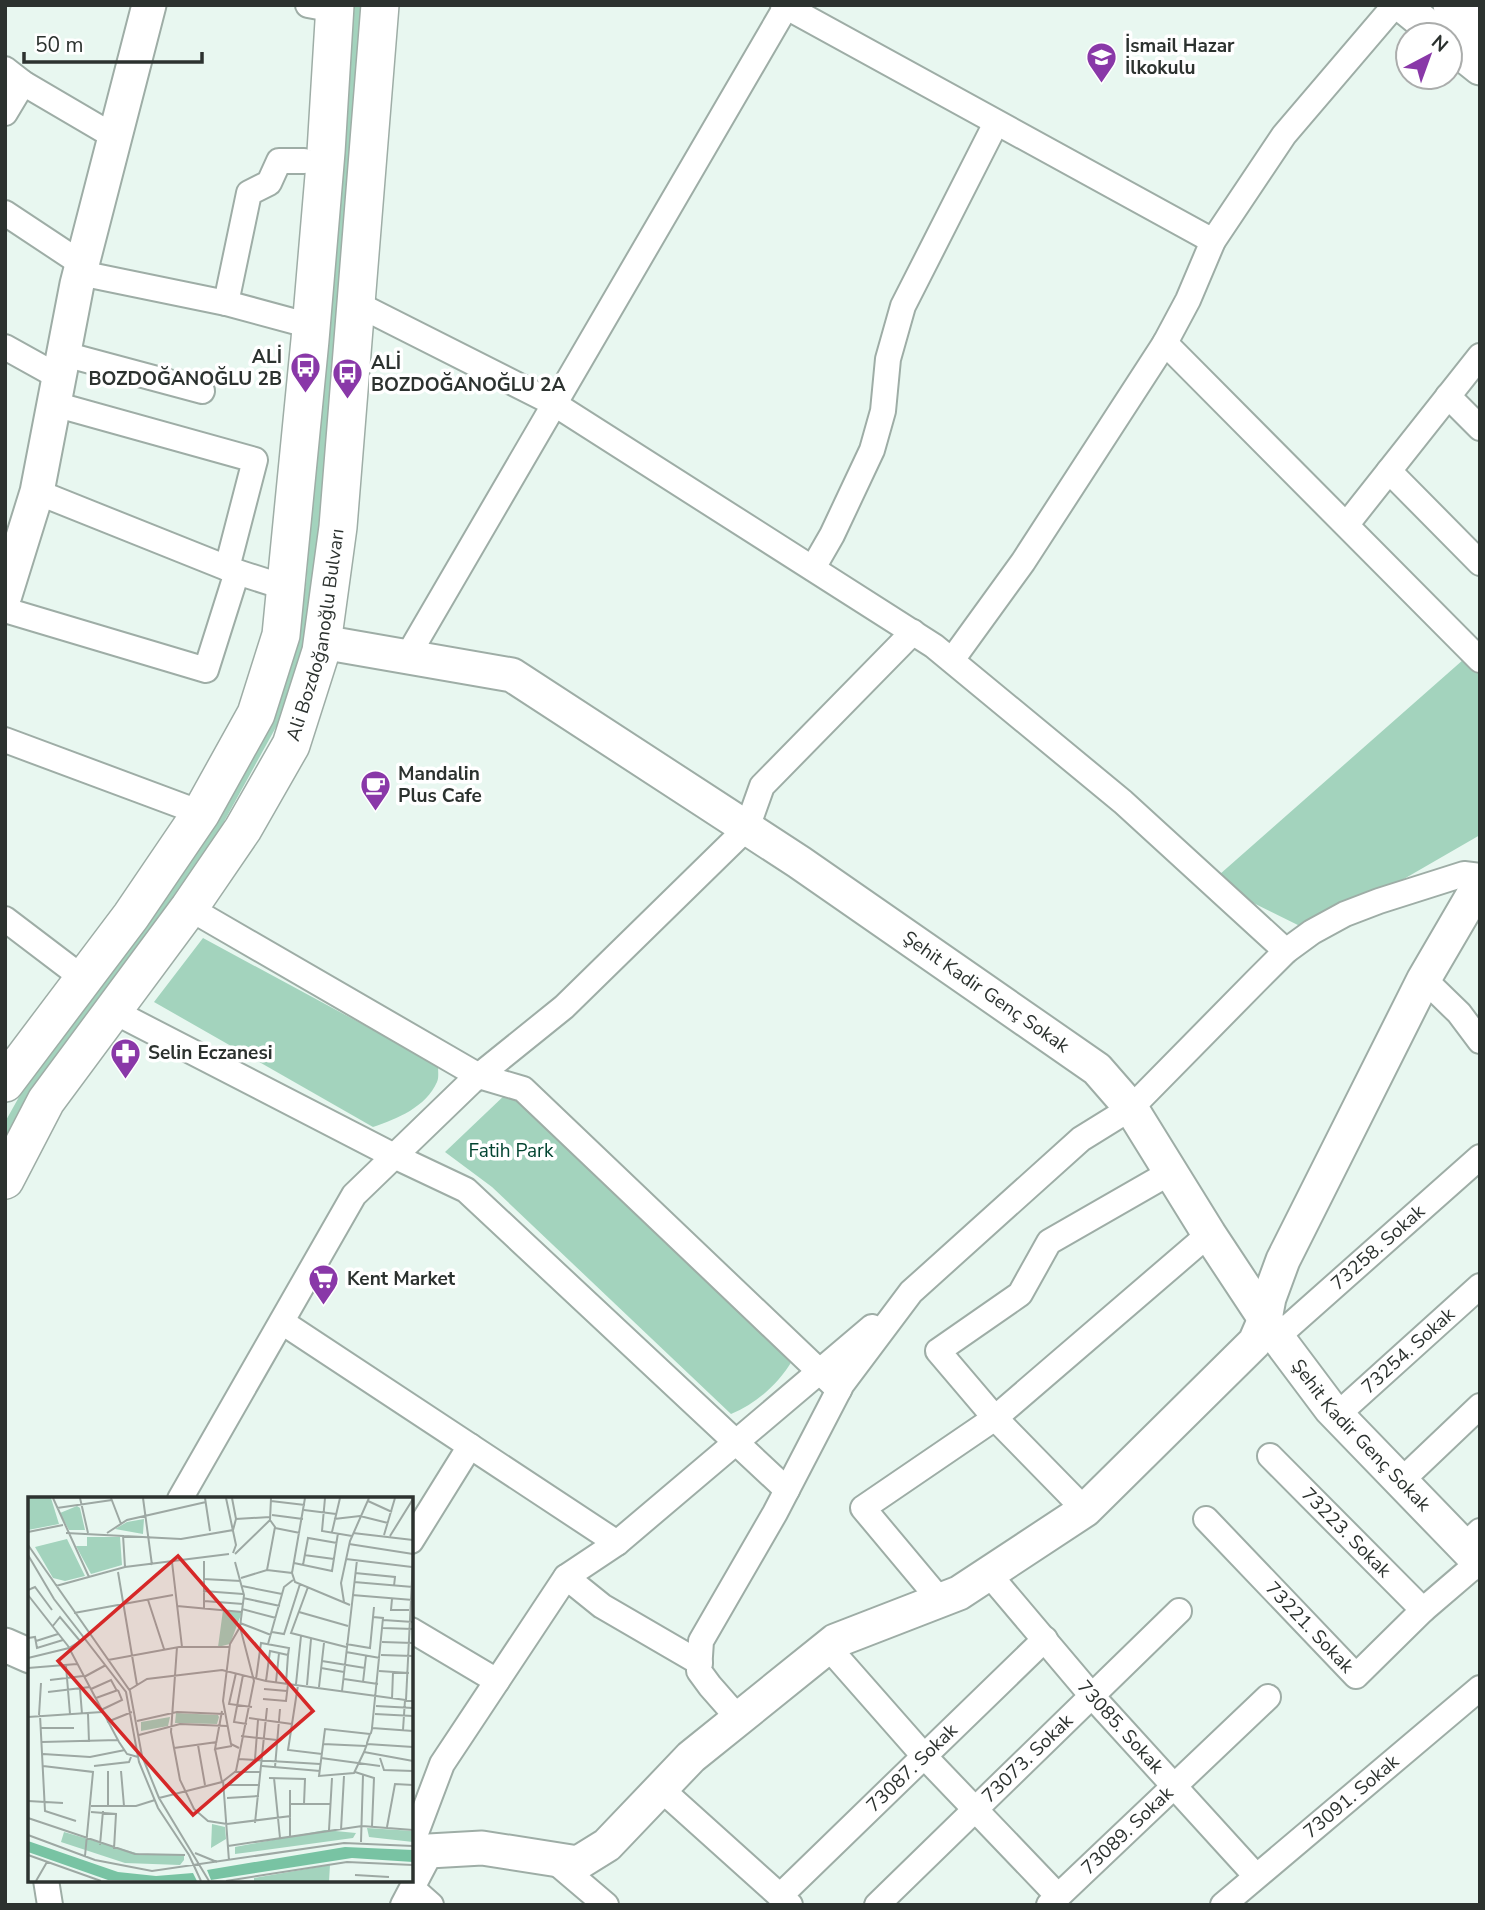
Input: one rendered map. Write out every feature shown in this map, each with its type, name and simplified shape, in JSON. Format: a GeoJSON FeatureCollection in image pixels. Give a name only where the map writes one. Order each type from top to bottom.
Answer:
{"type":"FeatureCollection","features":[{"type":"Feature","properties":{"kind":"main road","name":"Ali Bozdoğanoğlu Bulvarı"},"geometry":{"type":"LineString","coordinates":[[5,1180],[46,1101],[189,908],[243,829],[291,744],[322,642],[338,527],[380,5]]}},
{"type":"Feature","properties":{"kind":"main road","name":"Ali Bozdoğanoğlu Bulvarı"},"geometry":{"type":"LineString","coordinates":[[5,1083],[131,916],[201,813],[256,713],[281,635],[326,152],[326,7]]}},
{"type":"Feature","properties":{"kind":"street"},"geometry":{"type":"LineString","coordinates":[[5,595],[37,492],[81,268],[149,5]]}},
{"type":"Feature","properties":{"kind":"street"},"geometry":{"type":"LineString","coordinates":[[952,660],[1023,562],[1165,343],[1188,300],[1213,241],[1284,135],[1395,5]]}},
{"type":"Feature","properties":{"kind":"street"},"geometry":{"type":"LineString","coordinates":[[1402,5],[1422,21]]}},
{"type":"Feature","properties":{"kind":"street"},"geometry":{"type":"LineString","coordinates":[[1450,5],[1480,29]]}},
{"type":"Feature","properties":{"kind":"street"},"geometry":{"type":"LineString","coordinates":[[407,657],[785,6],[1213,241]]}},
{"type":"Feature","properties":{"kind":"street"},"geometry":{"type":"LineString","coordinates":[[1464,55],[1480,68]]}},
{"type":"Feature","properties":{"kind":"street"},"geometry":{"type":"LineString","coordinates":[[5,113],[14,76],[115,137]]}},
{"type":"Feature","properties":{"kind":"street"},"geometry":{"type":"LineString","coordinates":[[813,568],[832,535],[872,450],[883,411],[888,359],[903,306],[996,123]]}},
{"type":"Feature","properties":{"kind":"street"},"geometry":{"type":"LineString","coordinates":[[226,303],[249,193],[269,183],[279,161],[303,161]]}},
{"type":"Feature","properties":{"kind":"street"},"geometry":{"type":"LineString","coordinates":[[5,213],[81,268],[311,326]]}},
{"type":"Feature","properties":{"kind":"street"},"geometry":{"type":"LineString","coordinates":[[357,304],[553,403],[913,632],[952,660],[1123,802],[1286,951]]}},
{"type":"Feature","properties":{"kind":"street"},"geometry":{"type":"LineString","coordinates":[[1165,343],[1480,660]]}},
{"type":"Feature","properties":{"kind":"street"},"geometry":{"type":"LineString","coordinates":[[5,347],[59,378],[255,460],[232,570],[205,670],[5,610]]}},
{"type":"Feature","properties":{"kind":"street"},"geometry":{"type":"LineString","coordinates":[[1347,524],[1480,356]]}},
{"type":"Feature","properties":{"kind":"street"},"geometry":{"type":"LineString","coordinates":[[59,378],[202,391]]}},
{"type":"Feature","properties":{"kind":"street"},"geometry":{"type":"LineString","coordinates":[[1448,396],[1480,428]]}},
{"type":"Feature","properties":{"kind":"street"},"geometry":{"type":"LineString","coordinates":[[1389,471],[1480,563]]}},
{"type":"Feature","properties":{"kind":"street"},"geometry":{"type":"LineString","coordinates":[[37,492],[232,570],[287,588]]}},
{"type":"Feature","properties":{"kind":"street"},"geometry":{"type":"LineString","coordinates":[[181,1497],[354,1195],[479,1076],[564,1007],[747,828],[762,786],[913,632]]}},
{"type":"Feature","properties":{"kind":"street","name":"Şehit Kadir Genç Sokak"},"geometry":{"type":"LineString","coordinates":[[322,642],[512,675],[747,828],[1097,1069],[1132,1108],[1209,1234],[1271,1328],[1337,1415],[1400,1482],[1475,1551]]}},
{"type":"Feature","properties":{"kind":"street"},"geometry":{"type":"LineString","coordinates":[[5,740],[201,813]]}},
{"type":"Feature","properties":{"kind":"street"},"geometry":{"type":"LineString","coordinates":[[416,1899],[418,1849],[442,1764],[566,1577],[617,1543],[908,1297],[1081,1139],[1132,1108],[1286,951],[1312,932],[1345,914],[1464,874],[1480,876]]}},
{"type":"Feature","properties":{"kind":"street"},"geometry":{"type":"LineString","coordinates":[[418,1849],[482,1848],[578,1863],[607,1845],[691,1757],[835,1641],[959,1593],[1085,1510],[1271,1328],[1271,1289],[1283,1260],[1424,979],[1480,883]]}},
{"type":"Feature","properties":{"kind":"street"},"geometry":{"type":"LineString","coordinates":[[189,908],[479,1076],[523,1089],[839,1390]]}},
{"type":"Feature","properties":{"kind":"street"},"geometry":{"type":"LineString","coordinates":[[5,919],[84,979]]}},
{"type":"Feature","properties":{"kind":"street"},"geometry":{"type":"LineString","coordinates":[[1424,979],[1459,1013],[1480,1041]]}},
{"type":"Feature","properties":{"kind":"street"},"geometry":{"type":"LineString","coordinates":[[113,1011],[394,1156],[466,1190],[787,1490]]}},
{"type":"Feature","properties":{"kind":"street","name":"73258. Sokak"},"geometry":{"type":"LineString","coordinates":[[1271,1328],[1480,1157]]}},
{"type":"Feature","properties":{"kind":"street"},"geometry":{"type":"LineString","coordinates":[[1085,1510],[995,1418],[938,1351],[1020,1294],[1049,1242],[1171,1172]]}},
{"type":"Feature","properties":{"kind":"street"},"geometry":{"type":"LineString","coordinates":[[940,1600],[863,1508],[995,1418],[1209,1234]]}},
{"type":"Feature","properties":{"kind":"street","name":"73254. Sokak"},"geometry":{"type":"LineString","coordinates":[[1337,1415],[1480,1286]]}},
{"type":"Feature","properties":{"kind":"street"},"geometry":{"type":"LineString","coordinates":[[739,1718],[709,1686],[699,1671],[701,1641],[787,1490],[839,1390],[908,1297]]}},
{"type":"Feature","properties":{"kind":"street"},"geometry":{"type":"LineString","coordinates":[[282,1322],[617,1543]]}},
{"type":"Feature","properties":{"kind":"street"},"geometry":{"type":"LineString","coordinates":[[1400,1482],[1480,1406]]}},
{"type":"Feature","properties":{"kind":"street"},"geometry":{"type":"LineString","coordinates":[[413,1538],[470,1446]]}},
{"type":"Feature","properties":{"kind":"street","name":"73223. Sokak"},"geometry":{"type":"LineString","coordinates":[[1270,1456],[1423,1610]]}},
{"type":"Feature","properties":{"kind":"street","name":"73221. Sokak"},"geometry":{"type":"LineString","coordinates":[[1206,1519],[1356,1676],[1423,1610],[1475,1551]]}},
{"type":"Feature","properties":{"kind":"street","name":"73085. Sokak"},"geometry":{"type":"LineString","coordinates":[[988,1573],[1092,1696],[1256,1876]]}},
{"type":"Feature","properties":{"kind":"street"},"geometry":{"type":"LineString","coordinates":[[566,1577],[602,1606],[700,1663]]}},
{"type":"Feature","properties":{"kind":"street","name":"73073. Sokak"},"geometry":{"type":"LineString","coordinates":[[877,1905],[1179,1611]]}},
{"type":"Feature","properties":{"kind":"street"},"geometry":{"type":"LineString","coordinates":[[413,1631],[497,1681]]}},
{"type":"Feature","properties":{"kind":"street","name":"73087. Sokak"},"geometry":{"type":"LineString","coordinates":[[785,1900],[924,1756],[1045,1639]]}},
{"type":"Feature","properties":{"kind":"street"},"geometry":{"type":"LineString","coordinates":[[5,1645],[28,1655]]}},
{"type":"Feature","properties":{"kind":"street"},"geometry":{"type":"LineString","coordinates":[[828,1647],[1053,1901]]}},
{"type":"Feature","properties":{"kind":"street","name":"73091. Sokak"},"geometry":{"type":"LineString","coordinates":[[1223,1905],[1480,1688]]}},
{"type":"Feature","properties":{"kind":"street","name":"73089. Sokak"},"geometry":{"type":"LineString","coordinates":[[1053,1901],[1268,1697]]}},
{"type":"Feature","properties":{"kind":"street"},"geometry":{"type":"LineString","coordinates":[[661,1789],[785,1900]]}},
{"type":"Feature","properties":{"kind":"street"},"geometry":{"type":"LineString","coordinates":[[552,1859],[606,1905]]}},
{"type":"Feature","properties":{"kind":"street"},"geometry":{"type":"LineString","coordinates":[[46,1882],[50,1905]]}},
{"type":"Feature","properties":{"kind":"green space"},"geometry":{"type":"Polygon","coordinates":[[[353,5],[365,5],[317,586],[306,662],[281,718],[215,838],[5,1140],[5,1122],[28,1081],[292,656],[306,584],[353,5]]]}},
{"type":"Feature","properties":{"kind":"green space"},"geometry":{"type":"Polygon","coordinates":[[[1472,652],[1480,660],[1480,835],[1312,932],[1211,882],[1472,652]]]}},
{"type":"Feature","properties":{"kind":"green space"},"geometry":{"type":"Polygon","coordinates":[[[203,938],[438,1065],[438,1080],[432,1091],[410,1111],[373,1127],[154,1002],[203,938]]]}},
{"type":"Feature","properties":{"kind":"green space","name":"Fatih Park"},"geometry":{"type":"Polygon","coordinates":[[[508,1092],[792,1361],[766,1392],[731,1414],[492,1187],[445,1152],[508,1092]]]}},
{"type":"Feature","properties":{"kind":"place","name":"İsmail Hazar İlkokulu"},"geometry":{"type":"Point","coordinates":[1102,84]}},
{"type":"Feature","properties":{"kind":"place","name":"ALİ BOZDOĞANOĞLU 2B"},"geometry":{"type":"Point","coordinates":[305,395]}},
{"type":"Feature","properties":{"kind":"place","name":"ALİ BOZDOĞANOĞLU 2A"},"geometry":{"type":"Point","coordinates":[348,401]}},
{"type":"Feature","properties":{"kind":"place","name":"Mandalin Plus Cafe"},"geometry":{"type":"Point","coordinates":[375,812]}},
{"type":"Feature","properties":{"kind":"place","name":"Selin Eczanesi"},"geometry":{"type":"Point","coordinates":[125,1080]}},
{"type":"Feature","properties":{"kind":"place","name":"Kent Market"},"geometry":{"type":"Point","coordinates":[324,1306]}}]}
